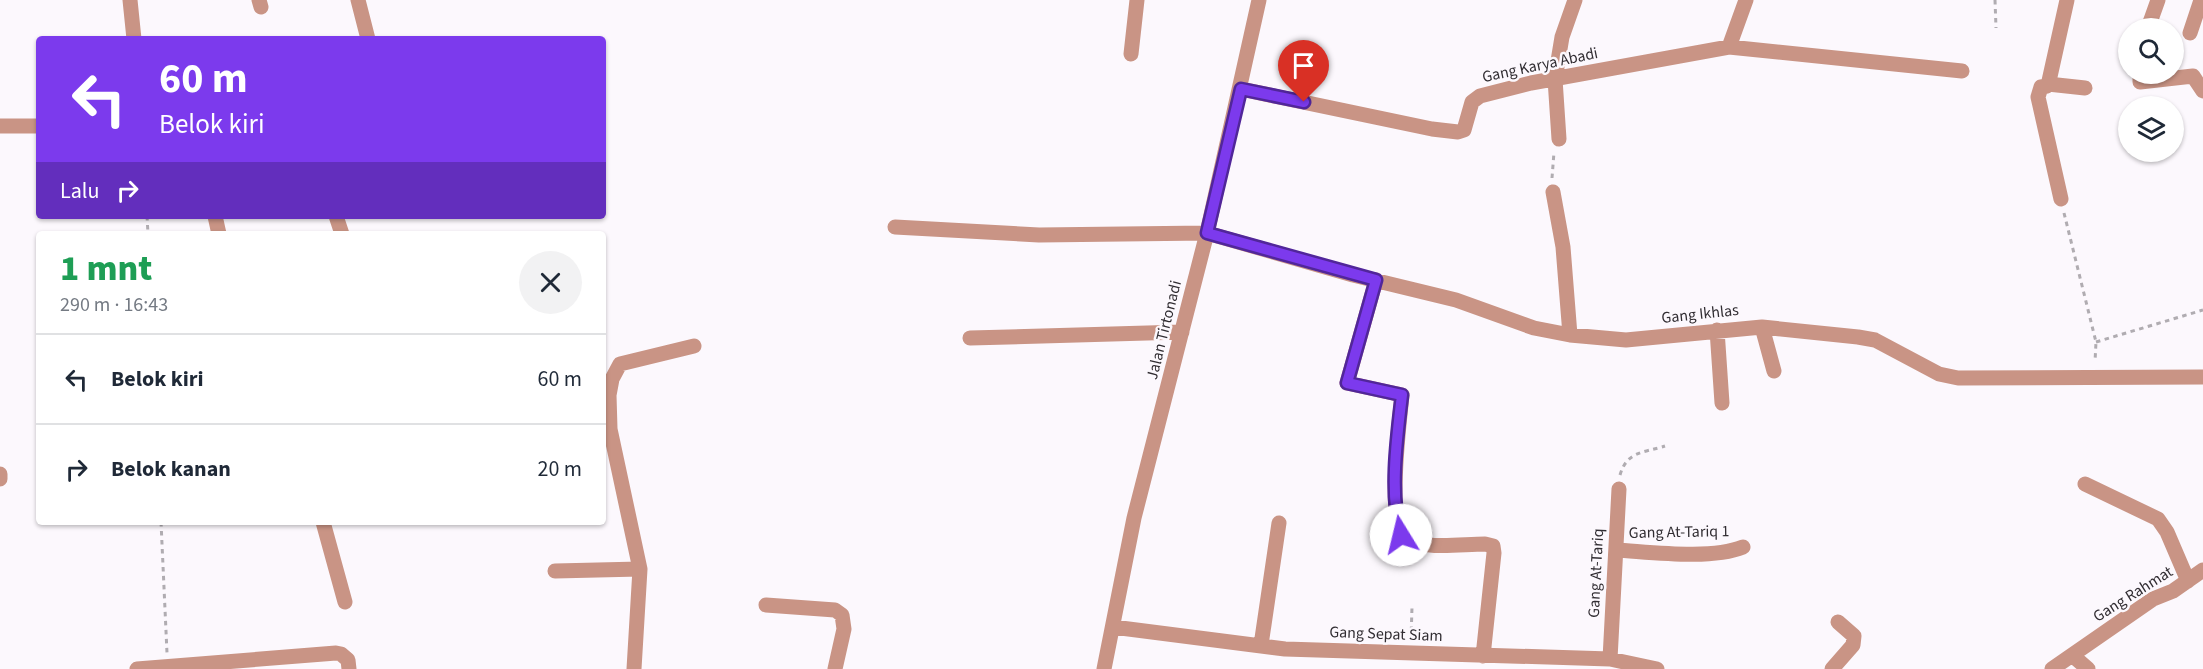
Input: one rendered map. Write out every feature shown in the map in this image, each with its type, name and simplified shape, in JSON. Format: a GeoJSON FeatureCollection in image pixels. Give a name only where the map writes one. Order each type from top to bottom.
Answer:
{"type":"FeatureCollection","features":[{"type":"Feature","properties":{"kind":"street"},"geometry":{"type":"LineString","coordinates":[[130,0],[134,36]]}},
{"type":"Feature","properties":{"kind":"street"},"geometry":{"type":"LineString","coordinates":[[358,0],[367,36]]}},
{"type":"Feature","properties":{"kind":"street"},"geometry":{"type":"LineString","coordinates":[[1131,54],[1137,0]]}},
{"type":"Feature","properties":{"kind":"street","name":"Jalan Tirtonadi"},"geometry":{"type":"LineString","coordinates":[[1104,669],[1134,518],[1207,233],[1241,89],[1259,0]]}},
{"type":"Feature","properties":{"kind":"street"},"geometry":{"type":"LineString","coordinates":[[1559,139],[1555,79],[1562,37],[1575,0]]}},
{"type":"Feature","properties":{"kind":"street"},"geometry":{"type":"LineString","coordinates":[[1729,46],[1746,0]]}},
{"type":"Feature","properties":{"kind":"street"},"geometry":{"type":"LineString","coordinates":[[2048,84],[2067,0]]}},
{"type":"Feature","properties":{"kind":"street"},"geometry":{"type":"LineString","coordinates":[[2152,18],[2158,0]]}},
{"type":"Feature","properties":{"kind":"street"},"geometry":{"type":"LineString","coordinates":[[2190,33],[2201,0]]}},
{"type":"Feature","properties":{"kind":"street","name":"Gang Karya Abadi"},"geometry":{"type":"LineString","coordinates":[[1241,89],[1432,129],[1458,132],[1464,130],[1472,102],[1480,96],[1555,79],[1729,46],[1962,71]]}},
{"type":"Feature","properties":{"kind":"street"},"geometry":{"type":"LineString","coordinates":[[2184,77],[2193,76],[2203,91]]}},
{"type":"Feature","properties":{"kind":"street"},"geometry":{"type":"LineString","coordinates":[[2061,199],[2038,97],[2041,87],[2048,84],[2085,87]]}},
{"type":"Feature","properties":{"kind":"street"},"geometry":{"type":"LineString","coordinates":[[0,126],[36,126]]}},
{"type":"Feature","properties":{"kind":"street"},"geometry":{"type":"LineString","coordinates":[[1553,192],[1563,247],[1570,335]]}},
{"type":"Feature","properties":{"kind":"street","name":"Gang Ikhlas"},"geometry":{"type":"LineString","coordinates":[[895,227],[1039,235],[1207,233],[1456,300],[1534,328],[1570,335],[1626,340],[1762,327],[1875,340],[1939,374],[1958,378],[2203,377]]}},
{"type":"Feature","properties":{"kind":"street"},"geometry":{"type":"LineString","coordinates":[[1376,280],[1347,383],[1402,395],[1397,437],[1395,497],[1397,522],[1401,535],[1407,539],[1434,544],[1493,546],[1483,656]]}},
{"type":"Feature","properties":{"kind":"street"},"geometry":{"type":"LineString","coordinates":[[1762,327],[1774,371]]}},
{"type":"Feature","properties":{"kind":"street"},"geometry":{"type":"LineString","coordinates":[[1717,330],[1722,403]]}},
{"type":"Feature","properties":{"kind":"street"},"geometry":{"type":"LineString","coordinates":[[970,338],[1182,332]]}},
{"type":"Feature","properties":{"kind":"street"},"geometry":{"type":"LineString","coordinates":[[634,669],[640,569],[610,429],[609,395],[612,379],[620,364],[694,346]]}},
{"type":"Feature","properties":{"kind":"street"},"geometry":{"type":"LineString","coordinates":[[2085,484],[2158,519],[2167,532],[2188,581]]}},
{"type":"Feature","properties":{"kind":"street","name":"Gang At-Tariq"},"geometry":{"type":"LineString","coordinates":[[1610,659],[1619,489]]}},
{"type":"Feature","properties":{"kind":"street"},"geometry":{"type":"LineString","coordinates":[[1261,645],[1280,523]]}},
{"type":"Feature","properties":{"kind":"street"},"geometry":{"type":"LineString","coordinates":[[324,525],[345,603]]}},
{"type":"Feature","properties":{"kind":"street","name":"Gang At-Tariq 1"},"geometry":{"type":"LineString","coordinates":[[1616,550],[1673,553],[1730,552],[1743,546]]}},
{"type":"Feature","properties":{"kind":"street"},"geometry":{"type":"LineString","coordinates":[[555,571],[640,569]]}},
{"type":"Feature","properties":{"kind":"street","name":"Gang Rahmat"},"geometry":{"type":"LineString","coordinates":[[2052,669],[2153,599],[2173,591],[2203,570]]}},
{"type":"Feature","properties":{"kind":"street"},"geometry":{"type":"LineString","coordinates":[[766,605],[835,610],[842,615],[844,629],[835,669]]}},
{"type":"Feature","properties":{"kind":"street"},"geometry":{"type":"LineString","coordinates":[[1832,669],[1854,641],[1854,636],[1838,622]]}},
{"type":"Feature","properties":{"kind":"street","name":"Gang Sepat Siam"},"geometry":{"type":"LineString","coordinates":[[1113,627],[1285,649],[1610,659],[1655,668]]}},
{"type":"Feature","properties":{"kind":"street"},"geometry":{"type":"LineString","coordinates":[[137,669],[336,653],[348,660],[349,669]]}},
{"type":"Feature","properties":{"kind":"street"},"geometry":{"type":"LineString","coordinates":[[2072,655],[2088,669]]}},
{"type":"Feature","properties":{"kind":"path"},"geometry":{"type":"LineString","coordinates":[[1995,0],[1996,28]]}},
{"type":"Feature","properties":{"kind":"path"},"geometry":{"type":"LineString","coordinates":[[1553,192],[1552,164],[1559,139]]}},
{"type":"Feature","properties":{"kind":"path"},"geometry":{"type":"LineString","coordinates":[[2061,199],[2096,342],[2094,378]]}},
{"type":"Feature","properties":{"kind":"path"},"geometry":{"type":"LineString","coordinates":[[2096,342],[2203,310]]}},
{"type":"Feature","properties":{"kind":"path"},"geometry":{"type":"LineString","coordinates":[[1619,489],[1622,469],[1628,457],[1665,446]]}},
{"type":"Feature","properties":{"kind":"path"},"geometry":{"type":"LineString","coordinates":[[161,525],[168,666]]}},
{"type":"Feature","properties":{"kind":"path"},"geometry":{"type":"LineString","coordinates":[[1411,653],[1412,607]]}},
{"type":"Feature","properties":{"kind":"route"},"geometry":{"type":"LineString","coordinates":[[1304,102],[1241,89],[1207,233],[1376,280],[1347,383],[1402,395],[1397,437],[1395,497],[1397,522],[1401,535]]}}]}
